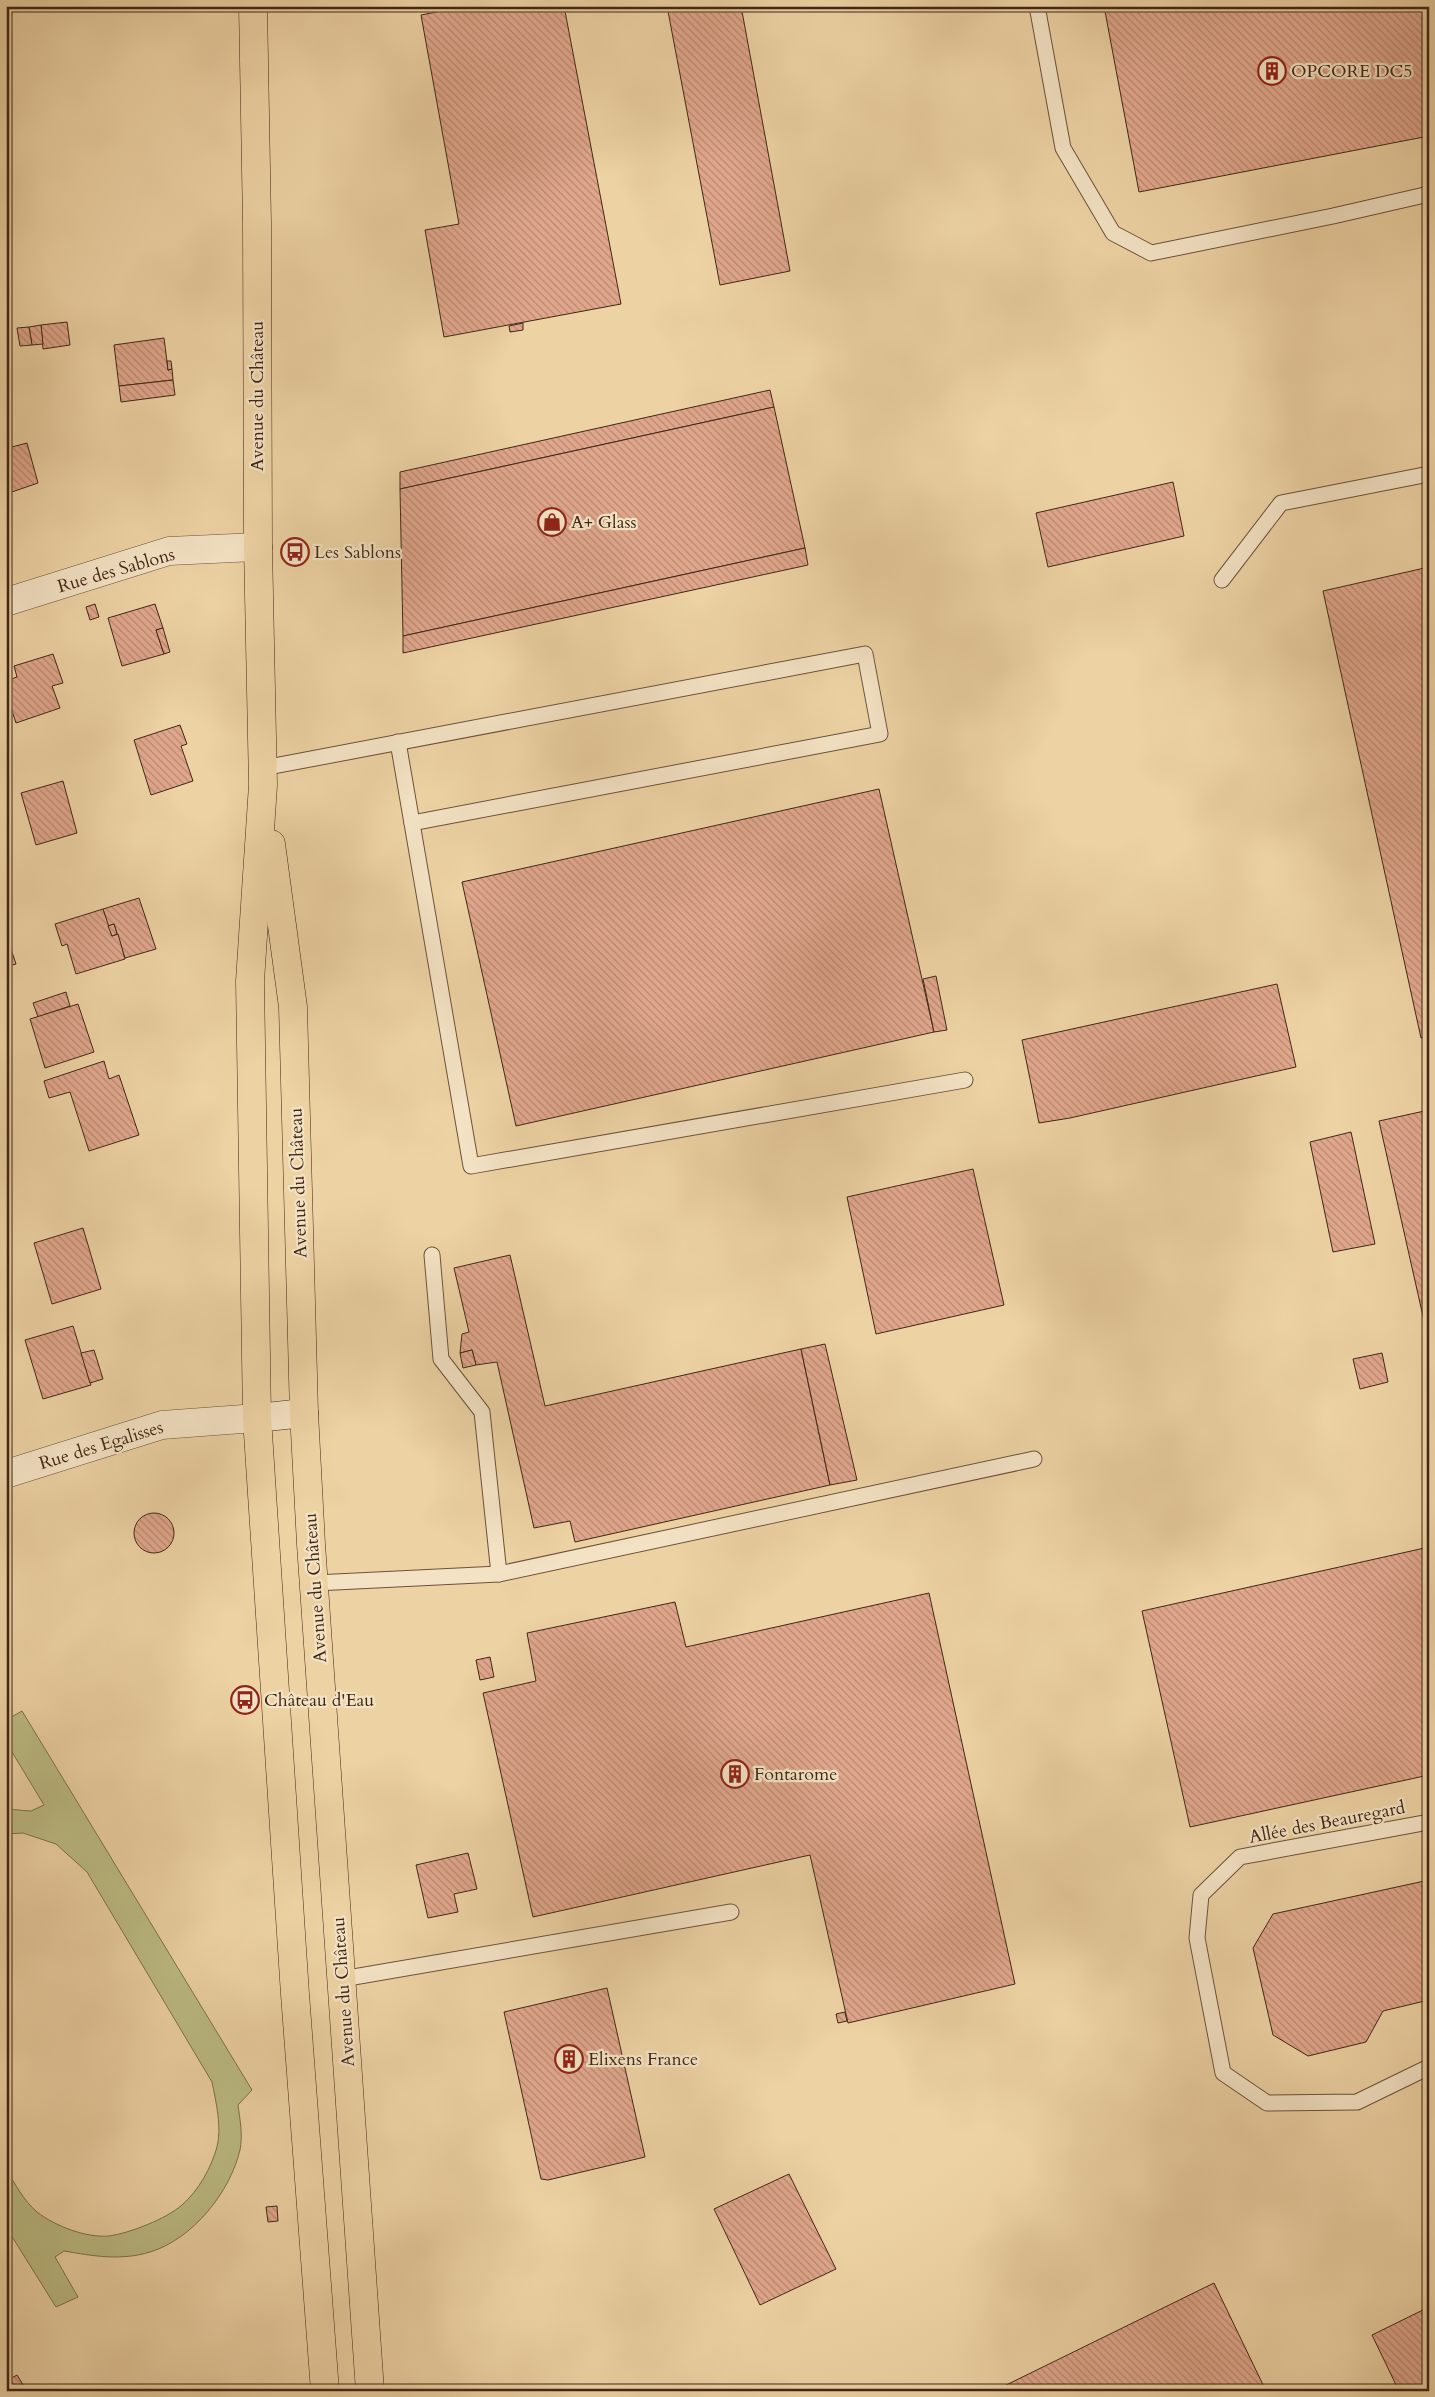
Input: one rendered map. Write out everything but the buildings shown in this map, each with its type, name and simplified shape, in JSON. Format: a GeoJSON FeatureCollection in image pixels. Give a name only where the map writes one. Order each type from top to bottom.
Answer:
{"type":"FeatureCollection","features":[{"type":"Feature","properties":{"kind":"main road","name":"Avenue du Château"},"geometry":{"type":"LineString","coordinates":[[253,6],[257,223],[258,547],[263,777],[250,981],[257,1418],[295,1994],[324,2391]]}},
{"type":"Feature","properties":{"kind":"main road","name":"Avenue du Château"},"geometry":{"type":"LineString","coordinates":[[263,777],[293,1007],[304,1413],[370,2391]]}},
{"type":"Feature","properties":{"kind":"street","name":"Rue des Sablons"},"geometry":{"type":"LineString","coordinates":[[6,602],[169,551],[258,547]]}},
{"type":"Feature","properties":{"kind":"street","name":"Rue des Egalisses"},"geometry":{"type":"LineString","coordinates":[[6,1474],[162,1425],[304,1413]]}},
{"type":"Feature","properties":{"kind":"lane"},"geometry":{"type":"LineString","coordinates":[[1037,6],[1064,148],[1113,233],[1151,253],[1333,216],[1429,194]]}},
{"type":"Feature","properties":{"kind":"lane"},"geometry":{"type":"LineString","coordinates":[[1222,580],[1281,503],[1429,474]]}},
{"type":"Feature","properties":{"kind":"lane"},"geometry":{"type":"LineString","coordinates":[[263,777],[398,742],[865,654],[880,734],[412,823]]}},
{"type":"Feature","properties":{"kind":"lane"},"geometry":{"type":"LineString","coordinates":[[398,742],[471,1166],[965,1080]]}},
{"type":"Feature","properties":{"kind":"lane"},"geometry":{"type":"LineString","coordinates":[[432,1255],[442,1359],[482,1412],[499,1574]]}},
{"type":"Feature","properties":{"kind":"lane"},"geometry":{"type":"LineString","coordinates":[[315,1583],[499,1574],[1034,1459]]}},
{"type":"Feature","properties":{"kind":"lane","name":"Allée des Beauregard"},"geometry":{"type":"LineString","coordinates":[[1429,1822],[1240,1858],[1201,1895],[1197,1938],[1223,2073],[1267,2103],[1357,2102],[1429,2067]]}},
{"type":"Feature","properties":{"kind":"lane"},"geometry":{"type":"LineString","coordinates":[[342,1979],[731,1912]]}},
{"type":"Feature","properties":{"kind":"shaded area"},"geometry":{"type":"Polygon","coordinates":[[[22,1711],[252,2090],[238,2105],[241,2139],[235,2166],[228,2182],[207,2212],[195,2225],[166,2246],[139,2255],[118,2257],[96,2256],[64,2251],[55,2257],[78,2297],[56,2307],[6,2227],[6,2169],[28,2203],[44,2217],[81,2233],[109,2236],[137,2229],[157,2220],[175,2210],[188,2199],[199,2186],[211,2163],[217,2147],[219,2123],[212,2082],[87,1872],[56,1844],[23,1833],[6,1834],[6,1809],[31,1811],[44,1805],[6,1742],[6,1720],[22,1711]]]}},
{"type":"Feature","properties":{"kind":"place","name":"OPCORE DC5"},"geometry":{"type":"Point","coordinates":[1272,71]}},
{"type":"Feature","properties":{"kind":"place","name":"A+ Glass"},"geometry":{"type":"Point","coordinates":[552,522]}},
{"type":"Feature","properties":{"kind":"place","name":"Les Sablons"},"geometry":{"type":"Point","coordinates":[295,552]}},
{"type":"Feature","properties":{"kind":"place","name":"Château d'Eau"},"geometry":{"type":"Point","coordinates":[245,1700]}},
{"type":"Feature","properties":{"kind":"place","name":"Fontarome"},"geometry":{"type":"Point","coordinates":[735,1774]}},
{"type":"Feature","properties":{"kind":"place","name":"Elixens France"},"geometry":{"type":"Point","coordinates":[569,2059]}}]}
